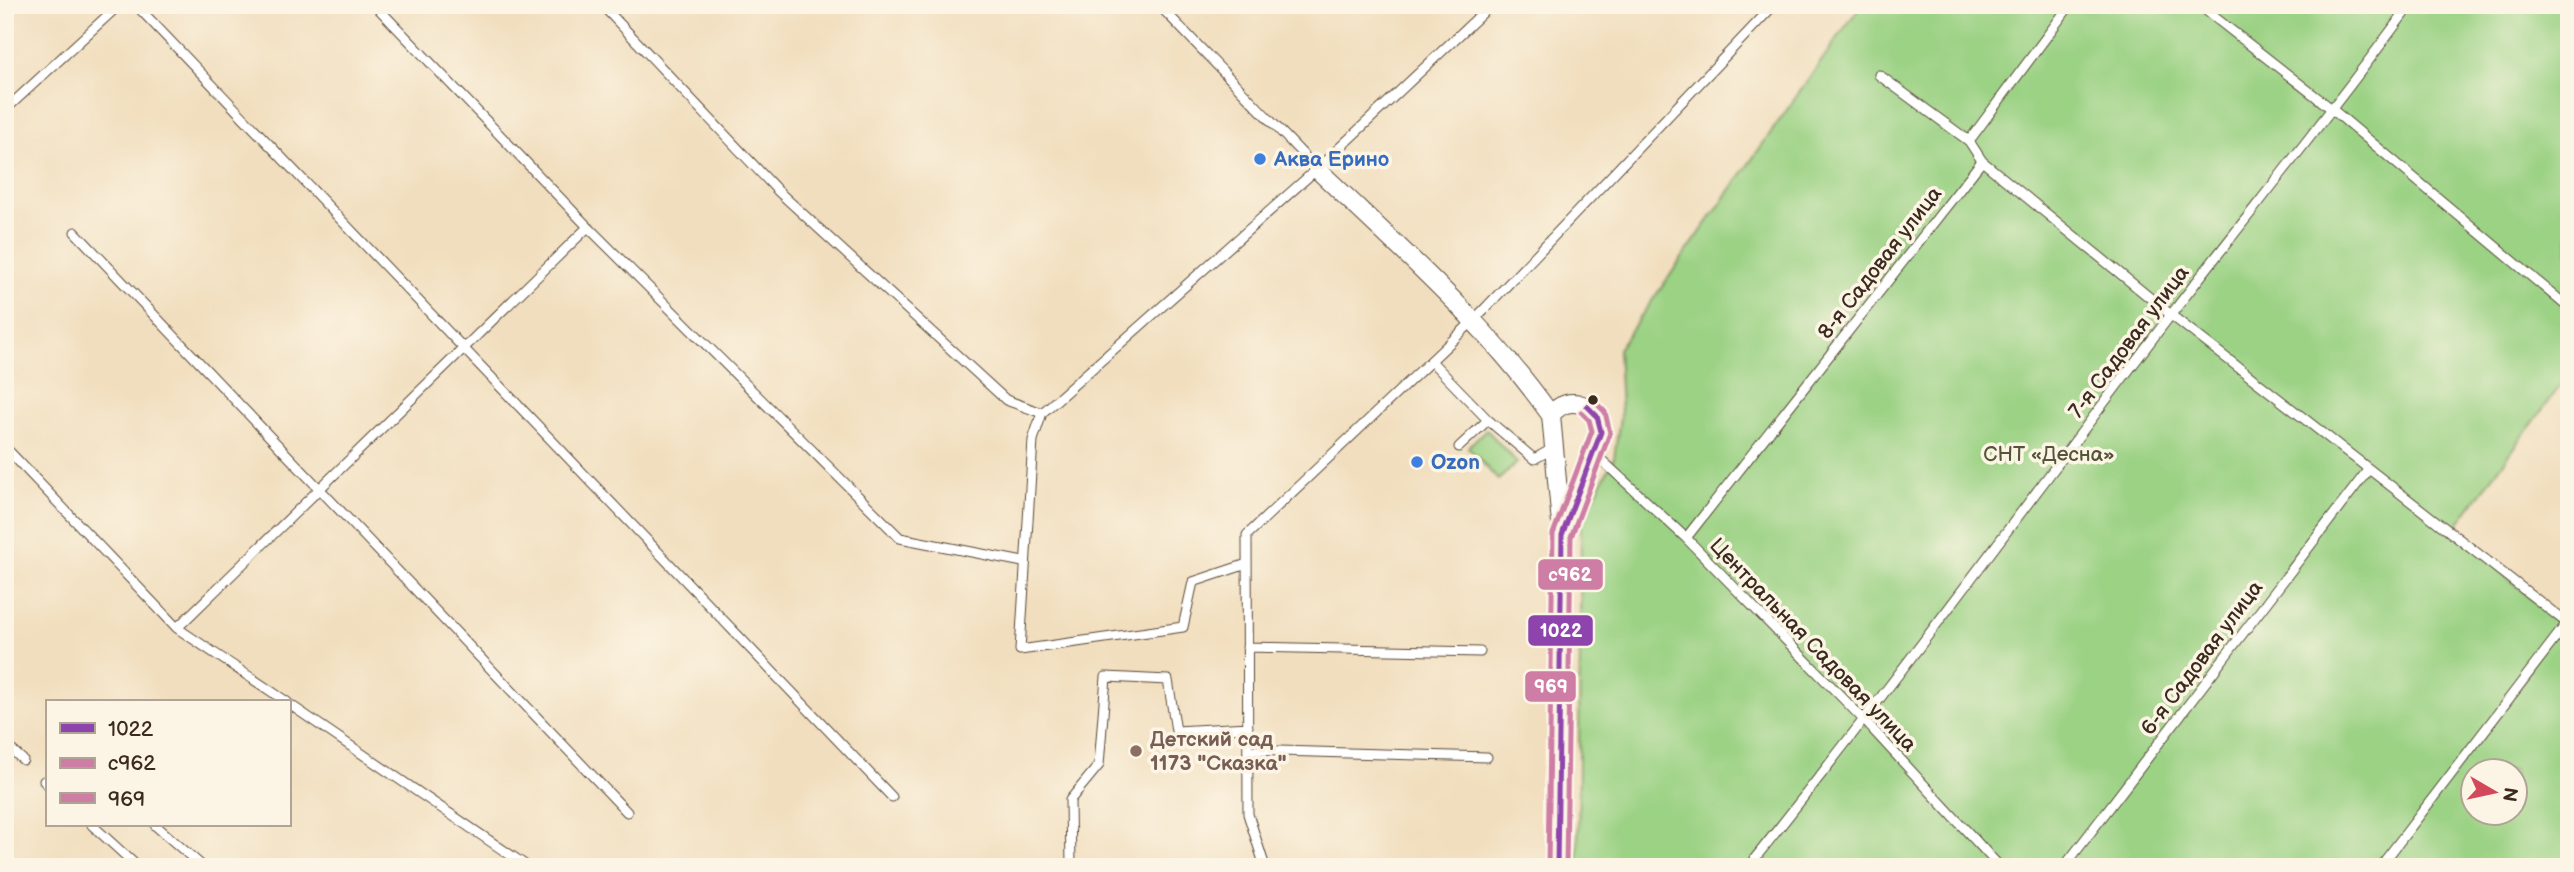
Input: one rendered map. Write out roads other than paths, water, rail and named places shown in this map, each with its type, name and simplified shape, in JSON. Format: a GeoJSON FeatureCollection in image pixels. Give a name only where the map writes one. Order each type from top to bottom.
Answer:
{"type":"FeatureCollection","features":[{"type":"Feature","properties":{"kind":"street"},"geometry":{"type":"LineString","coordinates":[[1317,169],[1473,321],[1528,381],[1550,414],[1562,535],[1557,867]]}},
{"type":"Feature","properties":{"kind":"street"},"geometry":{"type":"LineString","coordinates":[[1550,414],[1572,402],[1592,410],[1597,416],[1601,432],[1595,454],[1570,509],[1562,535]]}},
{"type":"Feature","properties":{"kind":"lane"},"geometry":{"type":"LineString","coordinates":[[5,110],[119,5]]}},
{"type":"Feature","properties":{"kind":"lane"},"geometry":{"type":"LineString","coordinates":[[136,5],[892,797]]}},
{"type":"Feature","properties":{"kind":"lane"},"geometry":{"type":"LineString","coordinates":[[375,5],[588,227],[900,538],[1023,562]]}},
{"type":"Feature","properties":{"kind":"lane"},"geometry":{"type":"LineString","coordinates":[[602,5],[779,192],[1006,400],[1042,412]]}},
{"type":"Feature","properties":{"kind":"lane"},"geometry":{"type":"LineString","coordinates":[[1159,5],[1317,169]]}},
{"type":"Feature","properties":{"kind":"lane"},"geometry":{"type":"LineString","coordinates":[[1247,564],[1193,582],[1183,627],[1020,650],[1023,562],[1033,440],[1042,412],[1317,169],[1491,5]]}},
{"type":"Feature","properties":{"kind":"lane"},"geometry":{"type":"LineString","coordinates":[[1265,867],[1248,814],[1247,536],[1473,321],[1774,5]]}},
{"type":"Feature","properties":{"kind":"lane"},"geometry":{"type":"LineString","coordinates":[[1969,141],[2070,5]]}},
{"type":"Feature","properties":{"kind":"lane"},"geometry":{"type":"LineString","coordinates":[[2199,5],[2333,110],[2569,308]]}},
{"type":"Feature","properties":{"kind":"lane","name":"7-я Садовая улица"},"geometry":{"type":"LineString","coordinates":[[1748,867],[1865,721],[2171,315],[2333,110],[2410,5]]}},
{"type":"Feature","properties":{"kind":"lane"},"geometry":{"type":"LineString","coordinates":[[1879,75],[1969,141],[1982,161],[2171,315],[2567,623],[2380,867]]}},
{"type":"Feature","properties":{"kind":"lane","name":"8-я Садовая улица"},"geometry":{"type":"LineString","coordinates":[[1686,538],[1982,161]]}},
{"type":"Feature","properties":{"kind":"lane"},"geometry":{"type":"LineString","coordinates":[[177,628],[588,227]]}},
{"type":"Feature","properties":{"kind":"lane"},"geometry":{"type":"LineString","coordinates":[[75,232],[627,812]]}},
{"type":"Feature","properties":{"kind":"lane"},"geometry":{"type":"LineString","coordinates":[[1431,361],[1488,420],[1534,459],[1554,448]]}},
{"type":"Feature","properties":{"kind":"lane"},"geometry":{"type":"LineString","coordinates":[[1459,447],[1488,420]]}},
{"type":"Feature","properties":{"kind":"lane"},"geometry":{"type":"LineString","coordinates":[[5,447],[177,628],[284,700]]}},
{"type":"Feature","properties":{"kind":"lane","name":"Центральная Садовая улица"},"geometry":{"type":"LineString","coordinates":[[1595,454],[1686,538],[1865,721],[2000,867]]}},
{"type":"Feature","properties":{"kind":"lane","name":"6-я Садовая улица"},"geometry":{"type":"LineString","coordinates":[[2064,867],[2368,470]]}},
{"type":"Feature","properties":{"kind":"lane"},"geometry":{"type":"LineString","coordinates":[[1247,647],[1480,652]]}},
{"type":"Feature","properties":{"kind":"lane"},"geometry":{"type":"LineString","coordinates":[[1071,867],[1070,800],[1099,765],[1106,677],[1168,680],[1176,731],[1248,727]]}},
{"type":"Feature","properties":{"kind":"lane"},"geometry":{"type":"LineString","coordinates":[[290,704],[528,867]]}},
{"type":"Feature","properties":{"kind":"lane"},"geometry":{"type":"LineString","coordinates":[[5,744],[23,760]]}},
{"type":"Feature","properties":{"kind":"lane"},"geometry":{"type":"LineString","coordinates":[[1248,750],[1487,757]]}},
{"type":"Feature","properties":{"kind":"lane"},"geometry":{"type":"LineString","coordinates":[[93,826],[138,867]]}},
{"type":"Feature","properties":{"kind":"lane"},"geometry":{"type":"LineString","coordinates":[[156,826],[203,867]]}},
{"type":"Feature","properties":{"kind":"place","name":"Аква Ерино"},"geometry":{"type":"Point","coordinates":[1260,159]}},
{"type":"Feature","properties":{"kind":"place","name":"Ozon"},"geometry":{"type":"Point","coordinates":[1417,462]}},
{"type":"Feature","properties":{"kind":"place","name":"Детский сад 1173 \"Сказка\""},"geometry":{"type":"Point","coordinates":[1136,751]}},
{"type":"Feature","properties":{"kind":"park label","name":"СНТ «Десна»"},"geometry":{"type":"Point","coordinates":[2049,454]}}]}
